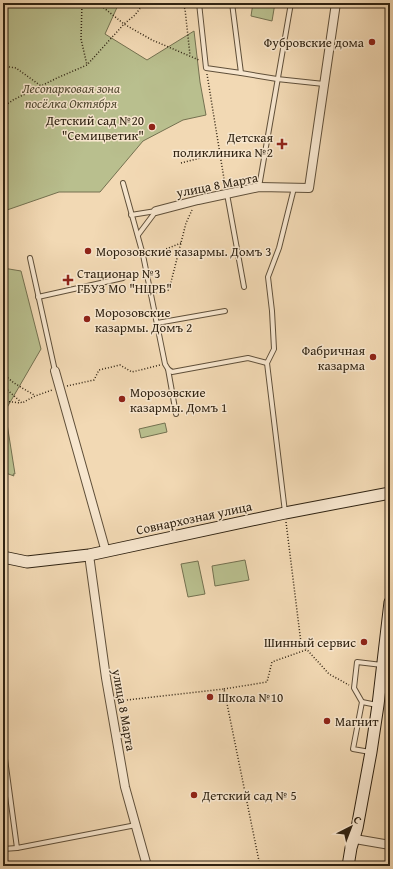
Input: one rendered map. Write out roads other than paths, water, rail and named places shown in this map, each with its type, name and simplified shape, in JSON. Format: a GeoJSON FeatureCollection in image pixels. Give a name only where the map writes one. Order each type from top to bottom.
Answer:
{"type":"FeatureCollection","features":[{"type":"Feature","properties":{"kind":"street"},"geometry":{"type":"LineString","coordinates":[[325,85],[336,3]]}},
{"type":"Feature","properties":{"kind":"street","name":"улица 8 Марта"},"geometry":{"type":"LineString","coordinates":[[156,211],[259,187],[309,188],[325,85]]}},
{"type":"Feature","properties":{"kind":"street"},"geometry":{"type":"LineString","coordinates":[[55,371],[106,552]]}},
{"type":"Feature","properties":{"kind":"street","name":"Совнархозная улица"},"geometry":{"type":"LineString","coordinates":[[3,557],[27,562],[88,555],[285,512],[390,493]]}},
{"type":"Feature","properties":{"kind":"street","name":"улица 8 Марта"},"geometry":{"type":"LineString","coordinates":[[88,555],[110,702],[125,787],[147,866]]}},
{"type":"Feature","properties":{"kind":"street"},"geometry":{"type":"LineString","coordinates":[[348,866],[371,752],[390,606]]}},
{"type":"Feature","properties":{"kind":"street"},"geometry":{"type":"LineString","coordinates":[[353,844],[390,845]]}},
{"type":"Feature","properties":{"kind":"street"},"geometry":{"type":"LineString","coordinates":[[339,866],[353,844]]}},
{"type":"Feature","properties":{"kind":"lane"},"geometry":{"type":"LineString","coordinates":[[199,3],[206,68],[325,85]]}},
{"type":"Feature","properties":{"kind":"lane"},"geometry":{"type":"LineString","coordinates":[[232,3],[242,73]]}},
{"type":"Feature","properties":{"kind":"lane"},"geometry":{"type":"LineString","coordinates":[[259,187],[291,3]]}},
{"type":"Feature","properties":{"kind":"lane"},"geometry":{"type":"LineString","coordinates":[[123,183],[143,255],[165,364],[168,369],[176,414]]}},
{"type":"Feature","properties":{"kind":"lane"},"geometry":{"type":"LineString","coordinates":[[285,512],[267,363],[274,349],[268,277],[279,248],[294,188]]}},
{"type":"Feature","properties":{"kind":"lane"},"geometry":{"type":"LineString","coordinates":[[227,194],[244,287]]}},
{"type":"Feature","properties":{"kind":"lane"},"geometry":{"type":"LineString","coordinates":[[131,215],[156,211]]}},
{"type":"Feature","properties":{"kind":"lane"},"geometry":{"type":"LineString","coordinates":[[138,235],[156,211]]}},
{"type":"Feature","properties":{"kind":"lane"},"geometry":{"type":"LineString","coordinates":[[30,258],[55,371]]}},
{"type":"Feature","properties":{"kind":"lane"},"geometry":{"type":"LineString","coordinates":[[38,297],[123,278]]}},
{"type":"Feature","properties":{"kind":"lane"},"geometry":{"type":"LineString","coordinates":[[157,323],[225,311]]}},
{"type":"Feature","properties":{"kind":"lane"},"geometry":{"type":"LineString","coordinates":[[168,369],[172,372],[248,358],[267,363]]}},
{"type":"Feature","properties":{"kind":"lane"},"geometry":{"type":"LineString","coordinates":[[371,752],[353,749],[362,702],[354,688],[357,662],[383,665]]}},
{"type":"Feature","properties":{"kind":"lane"},"geometry":{"type":"LineString","coordinates":[[362,702],[378,705]]}},
{"type":"Feature","properties":{"kind":"lane"},"geometry":{"type":"LineString","coordinates":[[3,744],[16,848]]}},
{"type":"Feature","properties":{"kind":"lane"},"geometry":{"type":"LineString","coordinates":[[3,849],[16,848],[136,825]]}},
{"type":"Feature","properties":{"kind":"place","name":"Фубровские дома"},"geometry":{"type":"Point","coordinates":[372,42]}},
{"type":"Feature","properties":{"kind":"place","name":"Детский сад №20 \"Семицветик\""},"geometry":{"type":"Point","coordinates":[152,127]}},
{"type":"Feature","properties":{"kind":"place","name":"Детская поликлиника №2"},"geometry":{"type":"Point","coordinates":[282,144]}},
{"type":"Feature","properties":{"kind":"place","name":"Морозовские казармы. Домъ 3"},"geometry":{"type":"Point","coordinates":[88,251]}},
{"type":"Feature","properties":{"kind":"place","name":"Стационар №3 ГБУЗ МО \"НЦРБ\""},"geometry":{"type":"Point","coordinates":[68,280]}},
{"type":"Feature","properties":{"kind":"place","name":"Морозовские казармы. Домъ 2"},"geometry":{"type":"Point","coordinates":[87,319]}},
{"type":"Feature","properties":{"kind":"place","name":"Фабричная казарма"},"geometry":{"type":"Point","coordinates":[373,357]}},
{"type":"Feature","properties":{"kind":"place","name":"Морозовские казармы. Домъ 1"},"geometry":{"type":"Point","coordinates":[122,399]}},
{"type":"Feature","properties":{"kind":"place","name":"Шинный сервис"},"geometry":{"type":"Point","coordinates":[364,642]}},
{"type":"Feature","properties":{"kind":"place","name":"Школа №10"},"geometry":{"type":"Point","coordinates":[210,697]}},
{"type":"Feature","properties":{"kind":"place","name":"Магнит"},"geometry":{"type":"Point","coordinates":[327,721]}},
{"type":"Feature","properties":{"kind":"place","name":"Детский сад № 5"},"geometry":{"type":"Point","coordinates":[194,795]}},
{"type":"Feature","properties":{"kind":"park label","name":"Лесопарковая зона посёлка Октября"},"geometry":{"type":"Point","coordinates":[71,96]}}]}
